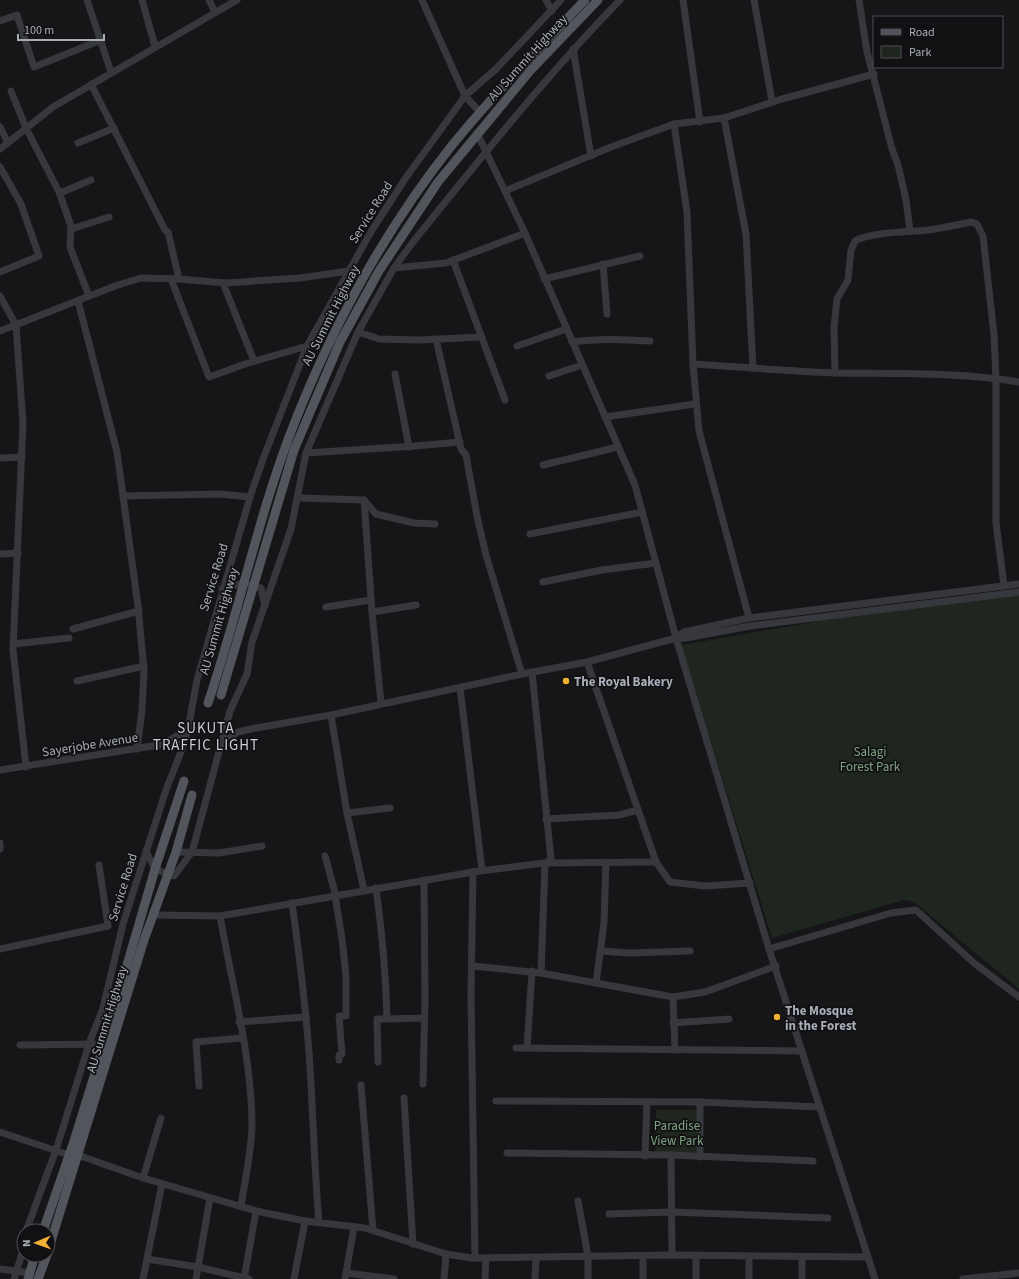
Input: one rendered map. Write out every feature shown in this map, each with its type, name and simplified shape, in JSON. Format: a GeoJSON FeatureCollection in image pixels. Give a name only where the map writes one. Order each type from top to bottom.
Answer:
{"type":"FeatureCollection","features":[{"type":"Feature","properties":{"kind":"main road","name":"AU Summit Highway"},"geometry":{"type":"LineString","coordinates":[[208,703],[284,451],[330,339],[368,269],[429,176],[480,112],[585,0]]}},
{"type":"Feature","properties":{"kind":"main road","name":"AU Summit Highway"},"geometry":{"type":"LineString","coordinates":[[221,695],[255,586],[257,569],[294,450],[340,342],[379,271],[418,210],[477,133],[530,71],[598,0]]}},
{"type":"Feature","properties":{"kind":"main road","name":"AU Summit Highway"},"geometry":{"type":"LineString","coordinates":[[56,1223],[104,1044],[155,869],[184,781]]}},
{"type":"Feature","properties":{"kind":"main road","name":"AU Summit Highway"},"geometry":{"type":"LineString","coordinates":[[46,1223],[74,1155],[144,940],[176,852],[192,795]]}},
{"type":"Feature","properties":{"kind":"main road"},"geometry":{"type":"LineString","coordinates":[[29,1276],[33,1263]]}},
{"type":"Feature","properties":{"kind":"main road"},"geometry":{"type":"LineString","coordinates":[[38,1279],[44,1263]]}},
{"type":"Feature","properties":{"kind":"street"},"geometry":{"type":"LineString","coordinates":[[87,0],[112,72]]}},
{"type":"Feature","properties":{"kind":"street"},"geometry":{"type":"LineString","coordinates":[[142,0],[156,46]]}},
{"type":"Feature","properties":{"kind":"street"},"geometry":{"type":"LineString","coordinates":[[209,0],[215,12]]}},
{"type":"Feature","properties":{"kind":"street"},"geometry":{"type":"LineString","coordinates":[[0,149],[52,107],[237,0]]}},
{"type":"Feature","properties":{"kind":"street"},"geometry":{"type":"LineString","coordinates":[[422,0],[465,96],[480,112]]}},
{"type":"Feature","properties":{"kind":"street"},"geometry":{"type":"LineString","coordinates":[[546,0],[552,11]]}},
{"type":"Feature","properties":{"kind":"street","name":"Service Road"},"geometry":{"type":"LineString","coordinates":[[29,1223],[56,1150],[89,1044],[103,1008],[123,924],[166,790],[184,744],[197,680],[222,589],[250,497],[263,459],[307,346],[372,230],[405,179],[465,96],[496,69],[561,0]]}},
{"type":"Feature","properties":{"kind":"street"},"geometry":{"type":"LineString","coordinates":[[146,851],[155,869],[174,876],[192,852],[230,710],[247,674],[252,642],[291,529],[299,498],[306,453],[358,332],[394,268],[487,151],[573,49],[620,0]]}},
{"type":"Feature","properties":{"kind":"street"},"geometry":{"type":"LineString","coordinates":[[683,0],[700,122]]}},
{"type":"Feature","properties":{"kind":"street"},"geometry":{"type":"LineString","coordinates":[[754,0],[772,101]]}},
{"type":"Feature","properties":{"kind":"street"},"geometry":{"type":"LineString","coordinates":[[859,0],[867,52],[874,74],[885,125],[898,165],[910,231]]}},
{"type":"Feature","properties":{"kind":"street"},"geometry":{"type":"LineString","coordinates":[[0,20],[16,15],[34,67],[101,40]]}},
{"type":"Feature","properties":{"kind":"street"},"geometry":{"type":"LineString","coordinates":[[573,49],[591,156]]}},
{"type":"Feature","properties":{"kind":"street"},"geometry":{"type":"LineString","coordinates":[[505,191],[674,124],[724,118],[772,101],[874,74]]}},
{"type":"Feature","properties":{"kind":"street"},"geometry":{"type":"LineString","coordinates":[[91,84],[165,230],[168,232],[179,279]]}},
{"type":"Feature","properties":{"kind":"street"},"geometry":{"type":"LineString","coordinates":[[11,91],[26,128],[60,193],[71,228],[70,247],[89,296]]}},
{"type":"Feature","properties":{"kind":"street"},"geometry":{"type":"LineString","coordinates":[[724,118],[746,234],[753,368]]}},
{"type":"Feature","properties":{"kind":"street"},"geometry":{"type":"LineString","coordinates":[[674,124],[687,212],[693,364],[699,431],[749,618]]}},
{"type":"Feature","properties":{"kind":"street"},"geometry":{"type":"LineString","coordinates":[[0,127],[8,143]]}},
{"type":"Feature","properties":{"kind":"street"},"geometry":{"type":"LineString","coordinates":[[78,143],[114,128]]}},
{"type":"Feature","properties":{"kind":"street"},"geometry":{"type":"LineString","coordinates":[[477,133],[487,151],[524,233],[635,485],[676,638],[769,949],[776,966],[819,1107],[875,1279]]}},
{"type":"Feature","properties":{"kind":"street"},"geometry":{"type":"LineString","coordinates":[[0,167],[21,204],[39,256],[0,272]]}},
{"type":"Feature","properties":{"kind":"street"},"geometry":{"type":"LineString","coordinates":[[60,193],[91,180]]}},
{"type":"Feature","properties":{"kind":"street"},"geometry":{"type":"LineString","coordinates":[[71,228],[109,217]]}},
{"type":"Feature","properties":{"kind":"street"},"geometry":{"type":"LineString","coordinates":[[835,373],[836,307],[839,293],[848,280],[852,245],[858,239],[910,231],[929,230],[971,222],[977,224],[983,236],[986,259],[996,379],[996,523],[1004,586]]}},
{"type":"Feature","properties":{"kind":"street"},"geometry":{"type":"LineString","coordinates":[[394,268],[446,263],[524,233]]}},
{"type":"Feature","properties":{"kind":"street"},"geometry":{"type":"LineString","coordinates":[[544,279],[640,256]]}},
{"type":"Feature","properties":{"kind":"street"},"geometry":{"type":"LineString","coordinates":[[453,260],[505,400]]}},
{"type":"Feature","properties":{"kind":"street"},"geometry":{"type":"LineString","coordinates":[[604,264],[607,314]]}},
{"type":"Feature","properties":{"kind":"street"},"geometry":{"type":"LineString","coordinates":[[0,331],[89,296],[141,278],[179,279],[223,283],[300,278],[349,271]]}},
{"type":"Feature","properties":{"kind":"street"},"geometry":{"type":"LineString","coordinates":[[171,279],[209,377],[254,361],[307,346]]}},
{"type":"Feature","properties":{"kind":"street"},"geometry":{"type":"LineString","coordinates":[[223,283],[254,361]]}},
{"type":"Feature","properties":{"kind":"street"},"geometry":{"type":"LineString","coordinates":[[0,296],[16,325],[23,423],[13,644],[26,766]]}},
{"type":"Feature","properties":{"kind":"street"},"geometry":{"type":"LineString","coordinates":[[78,301],[116,452],[139,611],[144,666],[142,710],[137,749]]}},
{"type":"Feature","properties":{"kind":"street"},"geometry":{"type":"LineString","coordinates":[[517,346],[566,329]]}},
{"type":"Feature","properties":{"kind":"street"},"geometry":{"type":"LineString","coordinates":[[358,332],[379,339],[482,337]]}},
{"type":"Feature","properties":{"kind":"street"},"geometry":{"type":"LineString","coordinates":[[436,339],[461,448],[466,454],[477,516],[486,555],[522,674]]}},
{"type":"Feature","properties":{"kind":"street"},"geometry":{"type":"LineString","coordinates":[[572,342],[600,339],[650,342]]}},
{"type":"Feature","properties":{"kind":"street"},"geometry":{"type":"LineString","coordinates":[[693,364],[835,373],[897,373],[996,379],[1019,382]]}},
{"type":"Feature","properties":{"kind":"street"},"geometry":{"type":"LineString","coordinates":[[549,376],[582,365]]}},
{"type":"Feature","properties":{"kind":"street"},"geometry":{"type":"LineString","coordinates":[[395,374],[409,447]]}},
{"type":"Feature","properties":{"kind":"street"},"geometry":{"type":"LineString","coordinates":[[605,417],[696,404]]}},
{"type":"Feature","properties":{"kind":"street"},"geometry":{"type":"LineString","coordinates":[[306,453],[409,447],[460,442]]}},
{"type":"Feature","properties":{"kind":"street"},"geometry":{"type":"LineString","coordinates":[[543,465],[618,447]]}},
{"type":"Feature","properties":{"kind":"street"},"geometry":{"type":"LineString","coordinates":[[0,458],[22,457]]}},
{"type":"Feature","properties":{"kind":"street"},"geometry":{"type":"LineString","coordinates":[[123,496],[220,494],[250,497]]}},
{"type":"Feature","properties":{"kind":"street"},"geometry":{"type":"LineString","coordinates":[[299,498],[364,500],[376,514],[414,523],[435,524]]}},
{"type":"Feature","properties":{"kind":"street"},"geometry":{"type":"LineString","coordinates":[[364,500],[372,612],[382,703]]}},
{"type":"Feature","properties":{"kind":"street"},"geometry":{"type":"LineString","coordinates":[[530,534],[642,512]]}},
{"type":"Feature","properties":{"kind":"street"},"geometry":{"type":"LineString","coordinates":[[0,554],[18,553]]}},
{"type":"Feature","properties":{"kind":"street"},"geometry":{"type":"LineString","coordinates":[[543,582],[602,570],[656,563]]}},
{"type":"Feature","properties":{"kind":"street"},"geometry":{"type":"LineString","coordinates":[[222,589],[243,583],[261,588],[265,607]]}},
{"type":"Feature","properties":{"kind":"street"},"geometry":{"type":"LineString","coordinates":[[676,638],[684,632],[749,618],[1019,584]]}},
{"type":"Feature","properties":{"kind":"street"},"geometry":{"type":"LineString","coordinates":[[224,730],[238,732],[331,715],[522,674],[587,662],[676,638],[686,638],[750,626],[1019,592]]}},
{"type":"Feature","properties":{"kind":"street"},"geometry":{"type":"LineString","coordinates":[[326,607],[371,600]]}},
{"type":"Feature","properties":{"kind":"street"},"geometry":{"type":"LineString","coordinates":[[372,612],[416,605]]}},
{"type":"Feature","properties":{"kind":"street"},"geometry":{"type":"LineString","coordinates":[[73,629],[139,611]]}},
{"type":"Feature","properties":{"kind":"street"},"geometry":{"type":"LineString","coordinates":[[13,644],[69,638]]}},
{"type":"Feature","properties":{"kind":"street"},"geometry":{"type":"LineString","coordinates":[[587,662],[656,862],[670,882],[705,886],[750,883]]}},
{"type":"Feature","properties":{"kind":"street"},"geometry":{"type":"LineString","coordinates":[[77,681],[144,666]]}},
{"type":"Feature","properties":{"kind":"street"},"geometry":{"type":"LineString","coordinates":[[532,672],[551,859],[545,864],[541,972]]}},
{"type":"Feature","properties":{"kind":"street"},"geometry":{"type":"LineString","coordinates":[[460,688],[482,870]]}},
{"type":"Feature","properties":{"kind":"street"},"geometry":{"type":"LineString","coordinates":[[331,715],[347,813],[364,890]]}},
{"type":"Feature","properties":{"kind":"street"},"geometry":{"type":"LineString","coordinates":[[165,744],[188,729]]}},
{"type":"Feature","properties":{"kind":"street"},"geometry":{"type":"LineString","coordinates":[[220,745],[238,732]]}},
{"type":"Feature","properties":{"kind":"street","name":"Sayerjobe Avenue"},"geometry":{"type":"LineString","coordinates":[[0,770],[165,744],[184,744]]}},
{"type":"Feature","properties":{"kind":"street"},"geometry":{"type":"LineString","coordinates":[[347,813],[390,808]]}},
{"type":"Feature","properties":{"kind":"street"},"geometry":{"type":"LineString","coordinates":[[546,819],[619,815],[638,810]]}},
{"type":"Feature","properties":{"kind":"street"},"geometry":{"type":"LineString","coordinates":[[0,843],[0,850]]}},
{"type":"Feature","properties":{"kind":"street"},"geometry":{"type":"LineString","coordinates":[[176,852],[219,853],[262,846]]}},
{"type":"Feature","properties":{"kind":"street"},"geometry":{"type":"LineString","coordinates":[[325,856],[342,939],[346,976],[346,1016],[339,1016],[342,1054],[339,1055],[339,1060]]}},
{"type":"Feature","properties":{"kind":"street"},"geometry":{"type":"LineString","coordinates":[[596,983],[604,923],[606,862]]}},
{"type":"Feature","properties":{"kind":"street"},"geometry":{"type":"LineString","coordinates":[[154,915],[220,916],[482,870],[547,863],[656,862]]}},
{"type":"Feature","properties":{"kind":"street"},"geometry":{"type":"LineString","coordinates":[[0,949],[108,926],[99,865]]}},
{"type":"Feature","properties":{"kind":"street"},"geometry":{"type":"LineString","coordinates":[[473,872],[472,966],[475,1258]]}},
{"type":"Feature","properties":{"kind":"street"},"geometry":{"type":"LineString","coordinates":[[423,1084],[424,880]]}},
{"type":"Feature","properties":{"kind":"street"},"geometry":{"type":"LineString","coordinates":[[376,888],[384,946],[387,1019]]}},
{"type":"Feature","properties":{"kind":"street"},"geometry":{"type":"LineString","coordinates":[[292,903],[306,1017],[319,1222]]}},
{"type":"Feature","properties":{"kind":"street"},"geometry":{"type":"LineString","coordinates":[[769,949],[891,913],[916,910],[974,963],[1019,997]]}},
{"type":"Feature","properties":{"kind":"street"},"geometry":{"type":"LineString","coordinates":[[220,916],[243,1038],[251,1090],[252,1129],[241,1206]]}},
{"type":"Feature","properties":{"kind":"street"},"geometry":{"type":"LineString","coordinates":[[601,950],[630,952],[690,951]]}},
{"type":"Feature","properties":{"kind":"street"},"geometry":{"type":"LineString","coordinates":[[472,966],[541,972],[673,997],[705,992],[776,966]]}},
{"type":"Feature","properties":{"kind":"street"},"geometry":{"type":"LineString","coordinates":[[528,1048],[532,971]]}},
{"type":"Feature","properties":{"kind":"street"},"geometry":{"type":"LineString","coordinates":[[673,997],[675,1050]]}},
{"type":"Feature","properties":{"kind":"street"},"geometry":{"type":"LineString","coordinates":[[239,1022],[306,1017]]}},
{"type":"Feature","properties":{"kind":"street"},"geometry":{"type":"LineString","coordinates":[[378,1062],[377,1019],[424,1018]]}},
{"type":"Feature","properties":{"kind":"street"},"geometry":{"type":"LineString","coordinates":[[673,1023],[729,1019]]}},
{"type":"Feature","properties":{"kind":"street"},"geometry":{"type":"LineString","coordinates":[[199,1086],[196,1042],[243,1038]]}},
{"type":"Feature","properties":{"kind":"street"},"geometry":{"type":"LineString","coordinates":[[20,1045],[104,1044]]}},
{"type":"Feature","properties":{"kind":"street"},"geometry":{"type":"LineString","coordinates":[[516,1048],[802,1051]]}},
{"type":"Feature","properties":{"kind":"street"},"geometry":{"type":"LineString","coordinates":[[361,1085],[372,1230]]}},
{"type":"Feature","properties":{"kind":"street"},"geometry":{"type":"LineString","coordinates":[[404,1098],[413,1244]]}},
{"type":"Feature","properties":{"kind":"street"},"geometry":{"type":"LineString","coordinates":[[496,1101],[700,1102],[819,1107]]}},
{"type":"Feature","properties":{"kind":"street"},"geometry":{"type":"LineString","coordinates":[[645,1156],[647,1102]]}},
{"type":"Feature","properties":{"kind":"street"},"geometry":{"type":"LineString","coordinates":[[700,1102],[700,1157]]}},
{"type":"Feature","properties":{"kind":"street"},"geometry":{"type":"LineString","coordinates":[[143,1178],[161,1118]]}},
{"type":"Feature","properties":{"kind":"street"},"geometry":{"type":"LineString","coordinates":[[0,1132],[162,1184],[256,1211],[305,1221],[372,1230],[446,1254],[475,1258],[672,1255],[868,1257]]}},
{"type":"Feature","properties":{"kind":"street"},"geometry":{"type":"LineString","coordinates":[[507,1153],[645,1156],[671,1155],[813,1161]]}},
{"type":"Feature","properties":{"kind":"street"},"geometry":{"type":"LineString","coordinates":[[671,1155],[672,1255]]}},
{"type":"Feature","properties":{"kind":"street"},"geometry":{"type":"LineString","coordinates":[[144,1279],[162,1184]]}},
{"type":"Feature","properties":{"kind":"street"},"geometry":{"type":"LineString","coordinates":[[196,1279],[210,1198]]}},
{"type":"Feature","properties":{"kind":"street"},"geometry":{"type":"LineString","coordinates":[[578,1201],[588,1256],[588,1279]]}},
{"type":"Feature","properties":{"kind":"street"},"geometry":{"type":"LineString","coordinates":[[147,1259],[198,1267],[246,1279],[256,1211]]}},
{"type":"Feature","properties":{"kind":"street"},"geometry":{"type":"LineString","coordinates":[[609,1214],[672,1212],[828,1218]]}},
{"type":"Feature","properties":{"kind":"street"},"geometry":{"type":"LineString","coordinates":[[294,1279],[305,1221]]}},
{"type":"Feature","properties":{"kind":"street"},"geometry":{"type":"LineString","coordinates":[[354,1227],[346,1276],[394,1279]]}},
{"type":"Feature","properties":{"kind":"street"},"geometry":{"type":"LineString","coordinates":[[444,1279],[446,1254]]}},
{"type":"Feature","properties":{"kind":"street"},"geometry":{"type":"LineString","coordinates":[[696,1255],[696,1279]]}},
{"type":"Feature","properties":{"kind":"street"},"geometry":{"type":"LineString","coordinates":[[643,1256],[643,1279]]}},
{"type":"Feature","properties":{"kind":"street"},"geometry":{"type":"LineString","coordinates":[[749,1279],[750,1256]]}},
{"type":"Feature","properties":{"kind":"street"},"geometry":{"type":"LineString","coordinates":[[802,1257],[802,1279]]}},
{"type":"Feature","properties":{"kind":"street"},"geometry":{"type":"LineString","coordinates":[[485,1279],[486,1258]]}},
{"type":"Feature","properties":{"kind":"street"},"geometry":{"type":"LineString","coordinates":[[535,1279],[536,1258]]}},
{"type":"Feature","properties":{"kind":"street"},"geometry":{"type":"LineString","coordinates":[[14,1279],[19,1263]]}},
{"type":"Feature","properties":{"kind":"street"},"geometry":{"type":"LineString","coordinates":[[0,1269],[17,1270],[29,1276]]}},
{"type":"Feature","properties":{"kind":"street"},"geometry":{"type":"LineString","coordinates":[[963,1279],[1019,1273]]}},
{"type":"Feature","properties":{"kind":"green space","name":"Salagi Forest Park"},"geometry":{"type":"Polygon","coordinates":[[[1019,594],[1019,989],[914,902],[904,900],[772,938],[681,645],[861,614],[1019,594]]]}},
{"type":"Feature","properties":{"kind":"green space","name":"Paradise View Park"},"geometry":{"type":"Polygon","coordinates":[[[656,1110],[698,1110],[697,1155],[655,1154],[656,1110]]]}},
{"type":"Feature","properties":{"kind":"place","name":"The Royal Bakery"},"geometry":{"type":"Point","coordinates":[566,681]}},
{"type":"Feature","properties":{"kind":"place","name":"The Mosque in the Forest"},"geometry":{"type":"Point","coordinates":[777,1017]}},
{"type":"Feature","properties":{"kind":"district","name":"SUKUTA TRAFFIC LIGHT"},"geometry":{"type":"Point","coordinates":[206,736]}}]}
